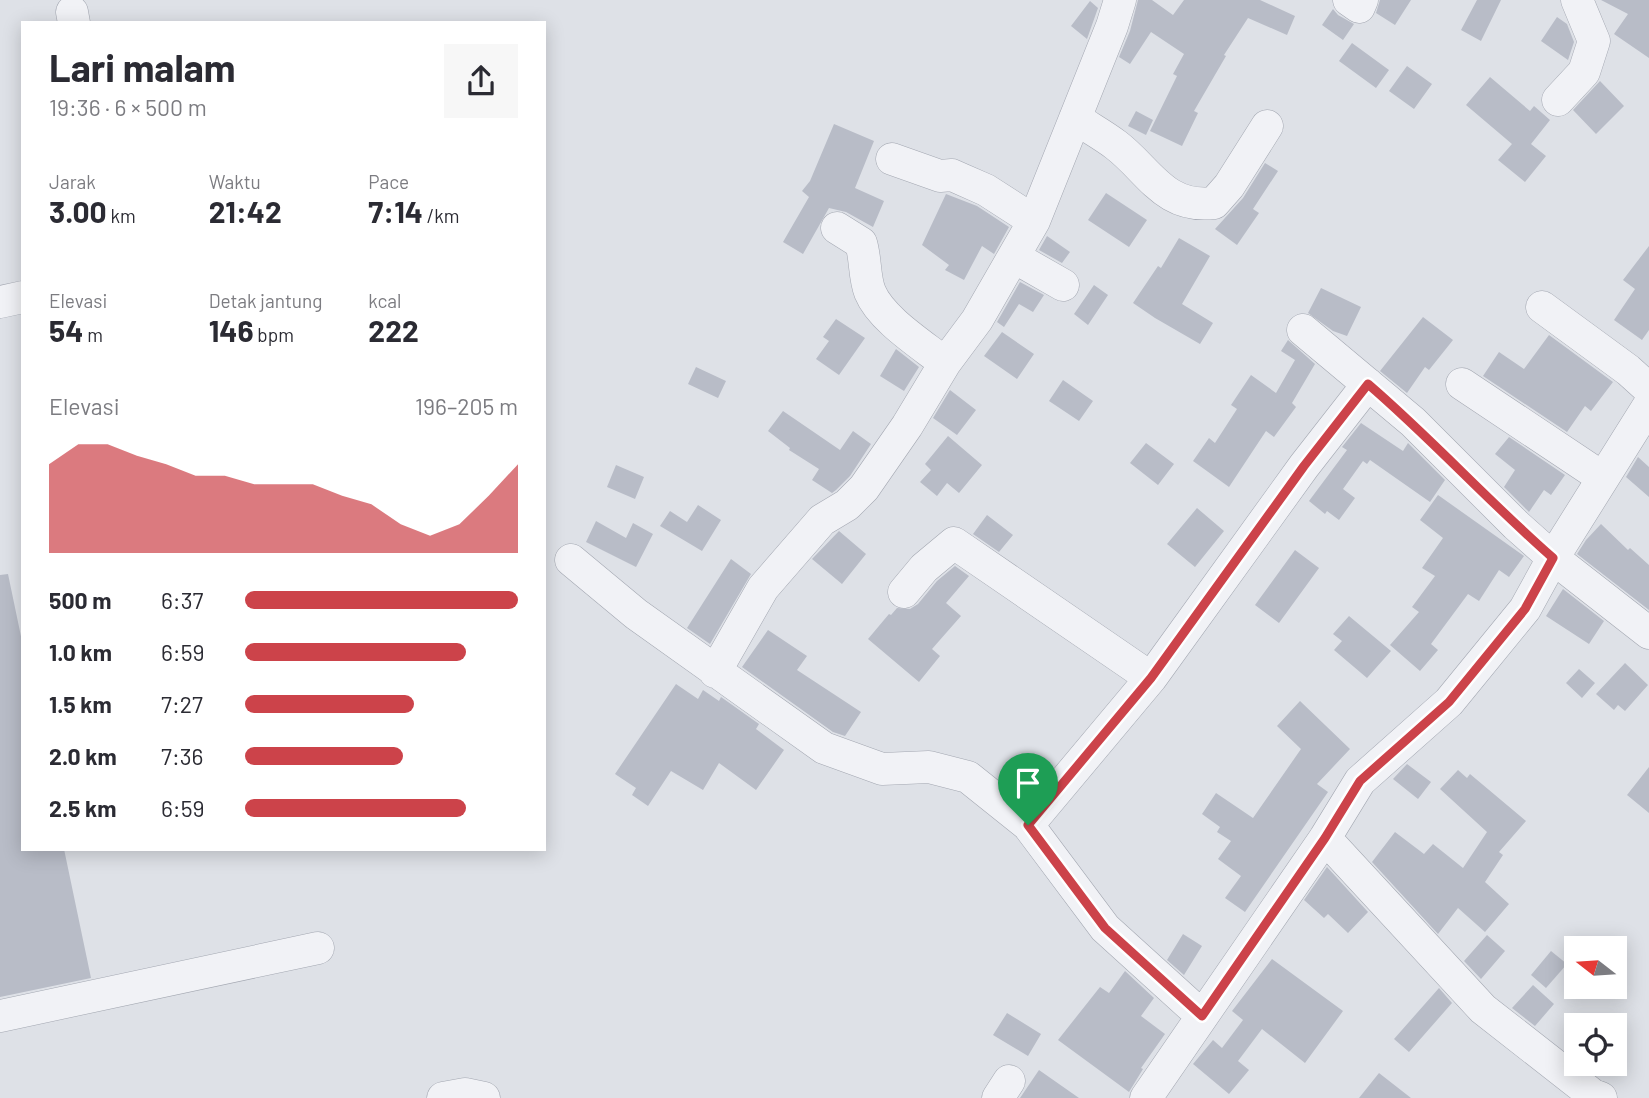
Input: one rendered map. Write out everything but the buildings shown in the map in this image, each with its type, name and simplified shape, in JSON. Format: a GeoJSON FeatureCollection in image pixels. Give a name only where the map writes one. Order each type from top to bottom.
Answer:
{"type":"FeatureCollection","features":[{"type":"Feature","properties":{"kind":"street"},"geometry":{"type":"LineString","coordinates":[[715,672],[763,589],[822,520],[848,505],[864,488],[907,426],[945,363],[978,320],[1034,221],[1120,0]]}},
{"type":"Feature","properties":{"kind":"street"},"geometry":{"type":"LineString","coordinates":[[1349,0],[1359,7],[1362,0]]}},
{"type":"Feature","properties":{"kind":"street"},"geometry":{"type":"LineString","coordinates":[[1558,100],[1584,72],[1594,41],[1577,0]]}},
{"type":"Feature","properties":{"kind":"street"},"geometry":{"type":"LineString","coordinates":[[1075,118],[1117,146],[1168,194],[1206,204],[1214,203],[1229,186],[1267,126]]}},
{"type":"Feature","properties":{"kind":"street"},"geometry":{"type":"LineString","coordinates":[[892,159],[940,176],[961,179],[986,190],[1034,221]]}},
{"type":"Feature","properties":{"kind":"street"},"geometry":{"type":"LineString","coordinates":[[837,228],[860,243],[869,289],[876,304],[945,363]]}},
{"type":"Feature","properties":{"kind":"street"},"geometry":{"type":"LineString","coordinates":[[1014,257],[1063,285]]}},
{"type":"Feature","properties":{"kind":"street"},"geometry":{"type":"LineString","coordinates":[[0,302],[21,297]]}},
{"type":"Feature","properties":{"kind":"street"},"geometry":{"type":"LineString","coordinates":[[1542,307],[1628,370],[1649,389]]}},
{"type":"Feature","properties":{"kind":"street"},"geometry":{"type":"LineString","coordinates":[[1303,330],[1413,422],[1516,525],[1553,558],[1649,633]]}},
{"type":"Feature","properties":{"kind":"street"},"geometry":{"type":"LineString","coordinates":[[1028,825],[1151,678],[1304,466],[1368,384]]}},
{"type":"Feature","properties":{"kind":"street"},"geometry":{"type":"LineString","coordinates":[[1462,384],[1604,478]]}},
{"type":"Feature","properties":{"kind":"street"},"geometry":{"type":"LineString","coordinates":[[1146,1098],[1325,838],[1360,781],[1449,702],[1525,609],[1553,558],[1649,405]]}},
{"type":"Feature","properties":{"kind":"street"},"geometry":{"type":"LineString","coordinates":[[904,592],[924,568],[954,542],[1151,678]]}},
{"type":"Feature","properties":{"kind":"street"},"geometry":{"type":"LineString","coordinates":[[571,560],[636,614],[824,748],[882,769],[929,767],[968,777],[1028,825],[1105,928],[1202,1016]]}},
{"type":"Feature","properties":{"kind":"street"},"geometry":{"type":"LineString","coordinates":[[1325,838],[1483,1009],[1593,1095],[1601,1098]]}},
{"type":"Feature","properties":{"kind":"street"},"geometry":{"type":"LineString","coordinates":[[0,1016],[318,948]]}},
{"type":"Feature","properties":{"kind":"street"},"geometry":{"type":"LineString","coordinates":[[443,1098],[465,1094],[484,1098]]}},
{"type":"Feature","properties":{"kind":"route"},"geometry":{"type":"LineString","coordinates":[[1368,384],[1413,422],[1516,525],[1553,558],[1525,609],[1449,702],[1360,781],[1325,838],[1202,1016],[1105,928],[1028,825],[1151,678],[1304,466],[1368,384]]}}]}
